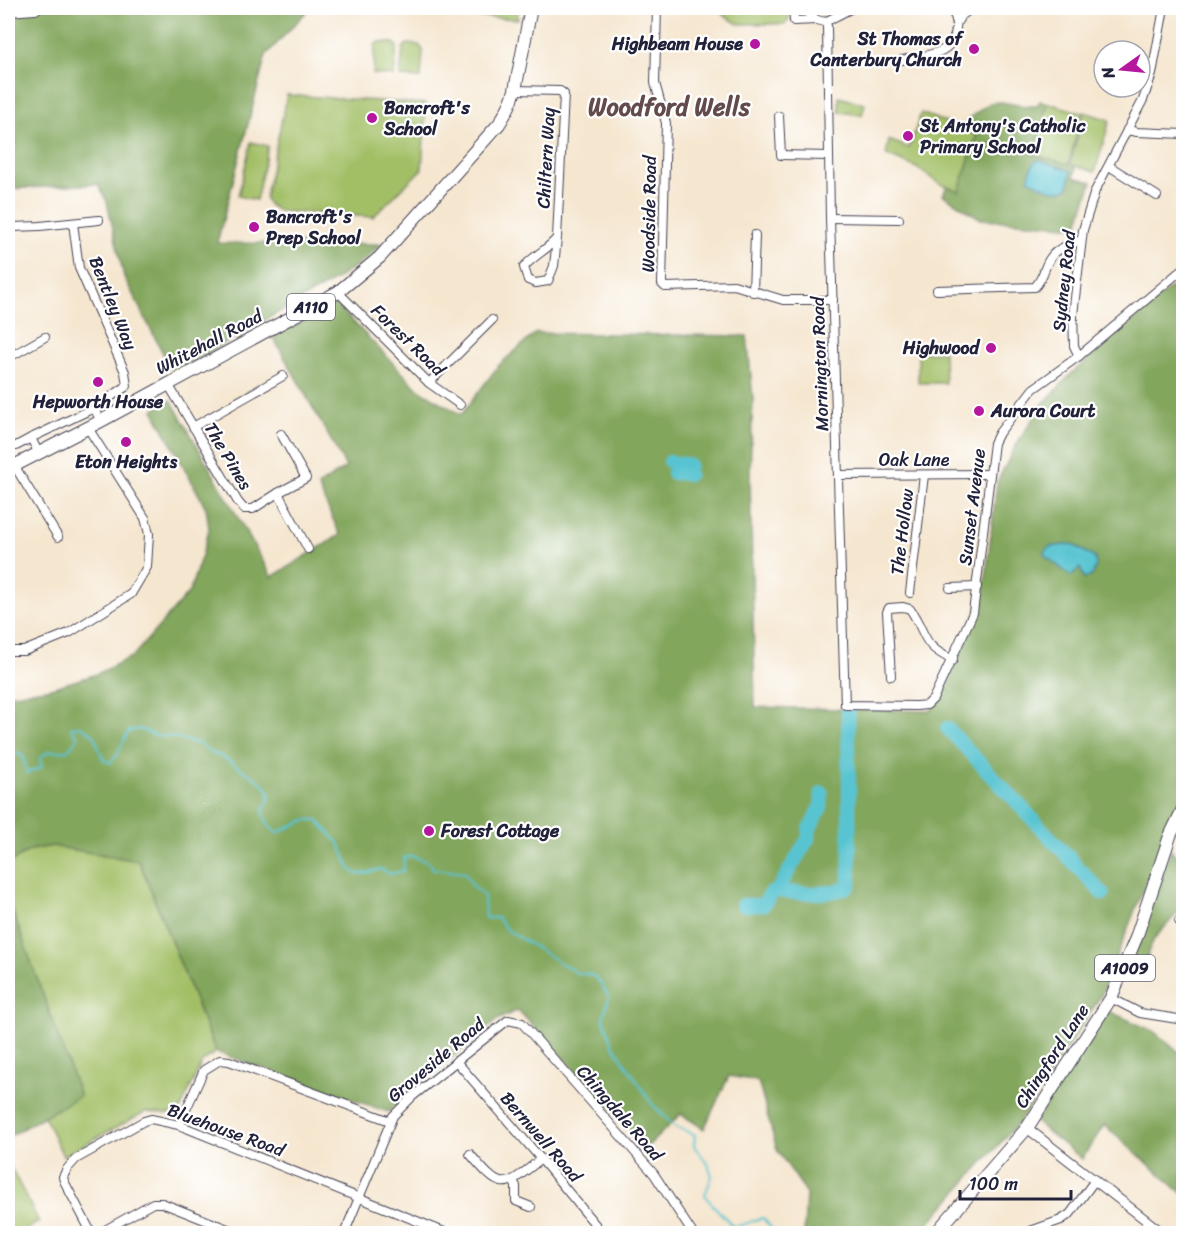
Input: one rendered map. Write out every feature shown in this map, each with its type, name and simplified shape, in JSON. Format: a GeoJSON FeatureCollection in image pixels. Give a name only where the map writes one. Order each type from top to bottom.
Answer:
{"type":"FeatureCollection","features":[{"type":"Feature","properties":{"kind":"main road"},"geometry":{"type":"LineString","coordinates":[[8,10],[35,8]]}},
{"type":"Feature","properties":{"kind":"main road","name":"Whitehall Road"},"geometry":{"type":"LineString","coordinates":[[11,467],[88,428],[338,292],[380,257],[499,124],[512,102],[531,8]]}},
{"type":"Feature","properties":{"kind":"main road","name":"Chingford Lane"},"geometry":{"type":"LineString","coordinates":[[936,1233],[1027,1128],[1111,998],[1124,970],[1170,836],[1183,808]]}},
{"type":"Feature","properties":{"kind":"street","name":"Woodside Road"},"geometry":{"type":"LineString","coordinates":[[657,8],[655,83],[666,123],[662,284],[665,286],[734,285],[783,300],[833,300]]}},
{"type":"Feature","properties":{"kind":"street"},"geometry":{"type":"LineString","coordinates":[[793,8],[794,21],[821,21],[852,8]]}},
{"type":"Feature","properties":{"kind":"street"},"geometry":{"type":"LineString","coordinates":[[801,8],[821,21]]}},
{"type":"Feature","properties":{"kind":"street"},"geometry":{"type":"LineString","coordinates":[[948,8],[955,15],[957,22]]}},
{"type":"Feature","properties":{"kind":"street"},"geometry":{"type":"LineString","coordinates":[[902,60],[946,50],[955,39],[960,16],[972,8]]}},
{"type":"Feature","properties":{"kind":"street","name":"Sydney Road"},"geometry":{"type":"LineString","coordinates":[[1079,356],[1074,346],[1073,315],[1081,240],[1095,191],[1143,100],[1152,74],[1164,8]]}},
{"type":"Feature","properties":{"kind":"street","name":"Mornington Road"},"geometry":{"type":"LineString","coordinates":[[821,21],[827,26],[830,218],[845,705]]}},
{"type":"Feature","properties":{"kind":"street","name":"Chiltern Way"},"geometry":{"type":"LineString","coordinates":[[515,90],[560,90],[564,94],[557,238],[555,266],[548,281],[536,284],[528,280],[524,267],[557,238]]}},
{"type":"Feature","properties":{"kind":"street"},"geometry":{"type":"LineString","coordinates":[[779,116],[781,155],[829,156]]}},
{"type":"Feature","properties":{"kind":"street"},"geometry":{"type":"LineString","coordinates":[[1127,130],[1184,134]]}},
{"type":"Feature","properties":{"kind":"street"},"geometry":{"type":"LineString","coordinates":[[1109,166],[1157,196]]}},
{"type":"Feature","properties":{"kind":"street"},"geometry":{"type":"LineString","coordinates":[[830,218],[899,219]]}},
{"type":"Feature","properties":{"kind":"street"},"geometry":{"type":"LineString","coordinates":[[13,227],[99,220]]}},
{"type":"Feature","properties":{"kind":"street","name":"Bentley Way"},"geometry":{"type":"LineString","coordinates":[[73,223],[79,268],[125,372],[127,386],[94,408]]}},
{"type":"Feature","properties":{"kind":"street"},"geometry":{"type":"LineString","coordinates":[[753,292],[754,236]]}},
{"type":"Feature","properties":{"kind":"street"},"geometry":{"type":"LineString","coordinates":[[937,290],[1035,287],[1043,278],[1050,257],[1058,250],[1081,240]]}},
{"type":"Feature","properties":{"kind":"street","name":"Sunset Avenue"},"geometry":{"type":"LineString","coordinates":[[845,705],[927,705],[933,699],[973,613],[994,443],[999,433],[1033,389],[1079,356],[1184,268]]}},
{"type":"Feature","properties":{"kind":"street","name":"Forest Road"},"geometry":{"type":"LineString","coordinates":[[338,292],[429,383],[460,405]]}},
{"type":"Feature","properties":{"kind":"street"},"geometry":{"type":"LineString","coordinates":[[429,383],[492,320]]}},
{"type":"Feature","properties":{"kind":"street"},"geometry":{"type":"LineString","coordinates":[[8,350],[15,354],[45,337]]}},
{"type":"Feature","properties":{"kind":"street"},"geometry":{"type":"LineString","coordinates":[[193,427],[283,376]]}},
{"type":"Feature","properties":{"kind":"street","name":"The Pines"},"geometry":{"type":"LineString","coordinates":[[168,384],[244,509],[253,509],[306,478],[281,434]]}},
{"type":"Feature","properties":{"kind":"street"},"geometry":{"type":"LineString","coordinates":[[16,446],[94,408],[101,421]]}},
{"type":"Feature","properties":{"kind":"street"},"geometry":{"type":"LineString","coordinates":[[8,651],[24,651],[69,633],[131,594],[147,567],[149,534],[145,518],[88,428]]}},
{"type":"Feature","properties":{"kind":"street"},"geometry":{"type":"LineString","coordinates":[[31,438],[38,452]]}},
{"type":"Feature","properties":{"kind":"street"},"geometry":{"type":"LineString","coordinates":[[11,467],[58,537]]}},
{"type":"Feature","properties":{"kind":"street","name":"Oak Lane"},"geometry":{"type":"LineString","coordinates":[[838,475],[990,474]]}},
{"type":"Feature","properties":{"kind":"street","name":"The Hollow"},"geometry":{"type":"LineString","coordinates":[[910,593],[924,475]]}},
{"type":"Feature","properties":{"kind":"street","name":"The Pines"},"geometry":{"type":"LineString","coordinates":[[278,493],[308,549]]}},
{"type":"Feature","properties":{"kind":"street"},"geometry":{"type":"LineString","coordinates":[[950,588],[977,587]]}},
{"type":"Feature","properties":{"kind":"street"},"geometry":{"type":"LineString","coordinates":[[891,676],[887,612],[889,608],[910,609],[925,641],[937,653],[953,660]]}},
{"type":"Feature","properties":{"kind":"street"},"geometry":{"type":"LineString","coordinates":[[1111,998],[1140,1013],[1184,1020]]}},
{"type":"Feature","properties":{"kind":"street","name":"Groveside Road"},"geometry":{"type":"LineString","coordinates":[[344,1233],[390,1121],[413,1096],[456,1061],[502,1024],[508,1020],[515,1020]]}},
{"type":"Feature","properties":{"kind":"street","name":"Chingdale Road"},"geometry":{"type":"LineString","coordinates":[[515,1020],[522,1023],[654,1174],[693,1233]]}},
{"type":"Feature","properties":{"kind":"street"},"geometry":{"type":"LineString","coordinates":[[179,1125],[204,1070],[220,1060],[229,1061],[390,1121]]}},
{"type":"Feature","properties":{"kind":"street","name":"Bernwell Road"},"geometry":{"type":"LineString","coordinates":[[456,1061],[603,1233]]}},
{"type":"Feature","properties":{"kind":"street","name":"Bluehouse Road"},"geometry":{"type":"LineString","coordinates":[[92,1233],[64,1181],[63,1177],[70,1164],[144,1121],[158,1120],[179,1125],[449,1233]]}},
{"type":"Feature","properties":{"kind":"street"},"geometry":{"type":"LineString","coordinates":[[1027,1128],[1164,1233]]}},
{"type":"Feature","properties":{"kind":"street"},"geometry":{"type":"LineString","coordinates":[[470,1154],[489,1177],[504,1183],[513,1181],[541,1159]]}},
{"type":"Feature","properties":{"kind":"street"},"geometry":{"type":"LineString","coordinates":[[1022,1233],[1061,1220],[1070,1214],[1095,1180]]}},
{"type":"Feature","properties":{"kind":"street"},"geometry":{"type":"LineString","coordinates":[[513,1181],[516,1186],[516,1201],[531,1207]]}},
{"type":"Feature","properties":{"kind":"street"},"geometry":{"type":"LineString","coordinates":[[98,1233],[153,1203],[162,1203],[240,1233]]}},
{"type":"Feature","properties":{"kind":"green space"},"geometry":{"type":"Polygon","coordinates":[[[9,8],[310,8],[266,55],[217,243],[382,244],[335,280],[173,373],[124,277],[107,202],[98,184],[8,189],[9,8]]]}},
{"type":"Feature","properties":{"kind":"green space"},"geometry":{"type":"Polygon","coordinates":[[[394,8],[517,8],[518,19],[395,12],[394,8]]]}},
{"type":"Feature","properties":{"kind":"green space"},"geometry":{"type":"Polygon","coordinates":[[[722,8],[789,13],[789,19],[785,24],[738,24],[723,15],[722,8]]]}},
{"type":"Feature","properties":{"kind":"green space"},"geometry":{"type":"Polygon","coordinates":[[[379,42],[394,43],[397,46],[394,76],[373,74],[375,45],[379,42]]]}},
{"type":"Feature","properties":{"kind":"green space"},"geometry":{"type":"Polygon","coordinates":[[[407,44],[419,45],[423,50],[421,78],[400,77],[403,48],[407,44]]]}},
{"type":"Feature","properties":{"kind":"green space"},"geometry":{"type":"Polygon","coordinates":[[[287,95],[426,104],[422,169],[373,217],[279,211],[269,205],[265,198],[287,95]]]}},
{"type":"Feature","properties":{"kind":"green space"},"geometry":{"type":"Polygon","coordinates":[[[839,97],[865,104],[862,115],[839,112],[839,97]]]}},
{"type":"Feature","properties":{"kind":"green space"},"geometry":{"type":"Polygon","coordinates":[[[1040,101],[1048,103],[1034,155],[1076,166],[1074,177],[1092,182],[1077,227],[981,219],[943,195],[947,186],[959,191],[977,135],[962,129],[969,118],[990,103],[1037,106],[1040,101]]]}},
{"type":"Feature","properties":{"kind":"green space"},"geometry":{"type":"Polygon","coordinates":[[[1048,103],[1083,113],[1068,165],[1033,155],[1048,103]]]}},
{"type":"Feature","properties":{"kind":"green space"},"geometry":{"type":"Polygon","coordinates":[[[1084,112],[1110,120],[1095,172],[1070,164],[1084,112]]]}},
{"type":"Feature","properties":{"kind":"green space"},"geometry":{"type":"Polygon","coordinates":[[[921,113],[977,134],[959,191],[940,184],[915,167],[886,155],[889,140],[909,148],[921,113]]]}},
{"type":"Feature","properties":{"kind":"green space"},"geometry":{"type":"Polygon","coordinates":[[[251,142],[268,146],[256,200],[238,196],[251,142]]]}},
{"type":"Feature","properties":{"kind":"green space"},"geometry":{"type":"Polygon","coordinates":[[[1183,277],[1183,794],[1101,996],[1020,1121],[920,1233],[804,1233],[806,1192],[777,1150],[758,1081],[729,1076],[704,1129],[681,1114],[647,1147],[518,1010],[497,1020],[388,1112],[216,1052],[139,861],[52,846],[30,850],[8,864],[8,695],[51,688],[97,674],[133,656],[189,592],[202,555],[209,529],[206,508],[153,410],[171,400],[272,577],[340,535],[318,486],[346,467],[273,337],[336,304],[417,388],[461,415],[499,365],[536,333],[747,336],[753,398],[750,474],[755,707],[930,711],[943,697],[976,612],[986,576],[997,482],[1016,445],[1041,406],[1072,373],[1183,277]]]}},
{"type":"Feature","properties":{"kind":"green space"},"geometry":{"type":"Polygon","coordinates":[[[918,352],[944,352],[945,383],[918,383],[918,352]]]}},
{"type":"Feature","properties":{"kind":"green space"},"geometry":{"type":"Polygon","coordinates":[[[52,846],[139,861],[216,1052],[202,1062],[178,1115],[145,1112],[63,1156],[44,1116],[79,1095],[8,899],[8,864],[30,850],[52,846]]]}},
{"type":"Feature","properties":{"kind":"green space"},"geometry":{"type":"Polygon","coordinates":[[[1171,850],[1183,863],[1183,907],[1154,939],[1143,968],[1128,969],[1171,850]]]}},
{"type":"Feature","properties":{"kind":"green space"},"geometry":{"type":"Polygon","coordinates":[[[8,899],[80,1096],[8,1137],[8,899]]]}},
{"type":"Feature","properties":{"kind":"green space"},"geometry":{"type":"Polygon","coordinates":[[[1106,1010],[1153,1031],[1183,1055],[1183,1194],[1104,1125],[1082,1159],[1035,1122],[1106,1010]]]}},
{"type":"Feature","properties":{"kind":"green space"},"geometry":{"type":"Polygon","coordinates":[[[8,1162],[39,1222],[20,1233],[8,1233],[8,1162]]]}},
{"type":"Feature","properties":{"kind":"water"},"geometry":{"type":"Polygon","coordinates":[[[1039,160],[1071,171],[1068,188],[1053,190],[1028,179],[1034,162],[1039,160]]]}},
{"type":"Feature","properties":{"kind":"water"},"geometry":{"type":"Polygon","coordinates":[[[1072,544],[1095,558],[1096,566],[1092,576],[1084,578],[1080,568],[1071,576],[1044,555],[1048,547],[1072,544]]]}},
{"type":"Feature","properties":{"kind":"waterway"},"geometry":{"type":"LineString","coordinates":[[670,462],[689,465]]}},
{"type":"Feature","properties":{"kind":"waterway"},"geometry":{"type":"LineString","coordinates":[[673,473],[689,474]]}},
{"type":"Feature","properties":{"kind":"waterway"},"geometry":{"type":"LineString","coordinates":[[777,891],[825,892],[850,885],[848,710]]}},
{"type":"Feature","properties":{"kind":"waterway"},"geometry":{"type":"LineString","coordinates":[[8,750],[23,756],[27,773],[42,767],[40,758],[49,751],[60,752],[69,749],[78,737],[71,728],[81,726],[94,735],[103,759],[110,763],[119,752],[129,731],[140,729],[156,736],[174,737],[200,744],[261,782],[269,791],[269,799],[263,810],[265,817],[269,826],[277,833],[305,820],[317,820],[339,843],[350,869],[357,874],[380,869],[390,874],[403,871],[404,858],[412,856],[428,862],[434,869],[465,873],[472,885],[484,896],[485,918],[497,918],[507,930],[577,973],[589,974],[600,982],[609,997],[603,1018],[613,1045],[652,1104],[674,1126],[695,1135],[694,1146],[708,1164],[712,1176],[705,1195],[732,1226],[763,1218],[776,1234]]}},
{"type":"Feature","properties":{"kind":"waterway"},"geometry":{"type":"LineString","coordinates":[[947,728],[1103,894]]}},
{"type":"Feature","properties":{"kind":"waterway"},"geometry":{"type":"LineString","coordinates":[[743,905],[763,905],[771,893],[777,891],[809,837],[809,830],[821,807],[822,793]]}},
{"type":"Feature","properties":{"kind":"place","name":"Highbeam House"},"geometry":{"type":"Point","coordinates":[755,44]}},
{"type":"Feature","properties":{"kind":"place","name":"St Thomas of Canterbury Church"},"geometry":{"type":"Point","coordinates":[974,49]}},
{"type":"Feature","properties":{"kind":"place","name":"Bancroft's School"},"geometry":{"type":"Point","coordinates":[372,118]}},
{"type":"Feature","properties":{"kind":"place","name":"St Antony's Catholic Primary School"},"geometry":{"type":"Point","coordinates":[908,136]}},
{"type":"Feature","properties":{"kind":"place","name":"Bancroft's Prep School"},"geometry":{"type":"Point","coordinates":[254,227]}},
{"type":"Feature","properties":{"kind":"place","name":"Highwood"},"geometry":{"type":"Point","coordinates":[991,348]}},
{"type":"Feature","properties":{"kind":"place","name":"Hepworth House"},"geometry":{"type":"Point","coordinates":[98,382]}},
{"type":"Feature","properties":{"kind":"place","name":"Aurora Court"},"geometry":{"type":"Point","coordinates":[979,411]}},
{"type":"Feature","properties":{"kind":"place","name":"Eton Heights"},"geometry":{"type":"Point","coordinates":[126,442]}},
{"type":"Feature","properties":{"kind":"place","name":"Forest Cottage"},"geometry":{"type":"Point","coordinates":[429,831]}},
{"type":"Feature","properties":{"kind":"district","name":"Woodford Wells"},"geometry":{"type":"Point","coordinates":[669,107]}}]}
